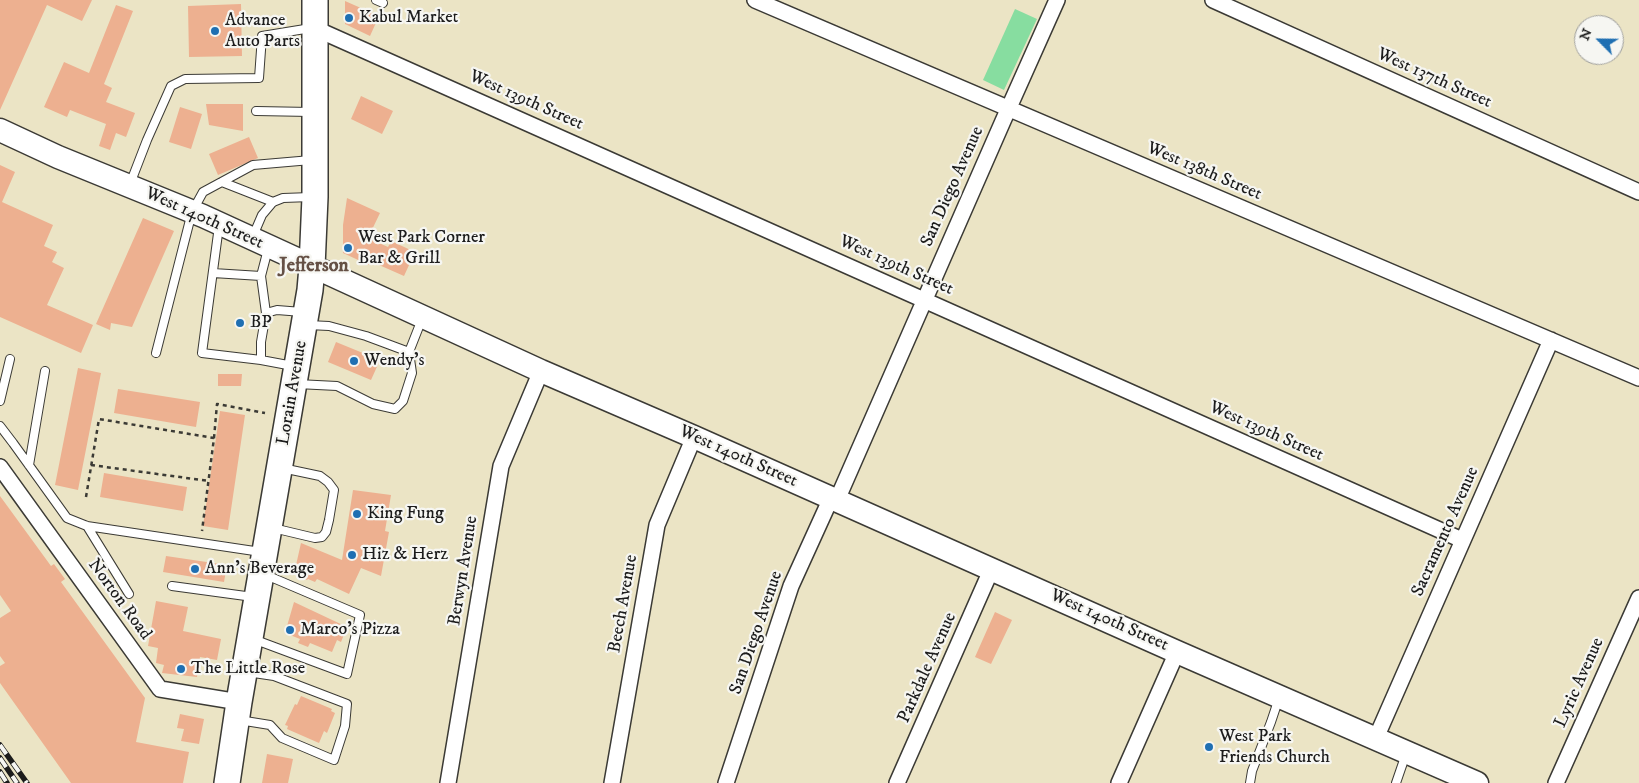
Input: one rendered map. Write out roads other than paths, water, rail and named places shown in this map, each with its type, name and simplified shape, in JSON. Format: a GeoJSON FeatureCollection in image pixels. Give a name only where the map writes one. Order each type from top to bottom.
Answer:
{"type":"FeatureCollection","features":[{"type":"Feature","properties":{"kind":"main road","name":"Lorain Avenue"},"geometry":{"type":"LineString","coordinates":[[227,783],[244,672],[306,319],[312,267],[315,197],[314,0]]}},
{"type":"Feature","properties":{"kind":"street","name":"West 138th Street"},"geometry":{"type":"LineString","coordinates":[[756,0],[1639,377]]}},
{"type":"Feature","properties":{"kind":"street","name":"San Diego Avenue"},"geometry":{"type":"LineString","coordinates":[[726,783],[791,586],[834,499],[1057,0]]}},
{"type":"Feature","properties":{"kind":"street","name":"West 137th Street"},"geometry":{"type":"LineString","coordinates":[[1213,0],[1639,192]]}},
{"type":"Feature","properties":{"kind":"street","name":"West 139th Street"},"geometry":{"type":"LineString","coordinates":[[314,28],[1462,540]]}},
{"type":"Feature","properties":{"kind":"street","name":"West 140th Street"},"geometry":{"type":"LineString","coordinates":[[0,130],[58,157],[192,212],[541,371],[1376,738],[1450,774],[1477,783]]}},
{"type":"Feature","properties":{"kind":"street","name":"Sacramento Avenue"},"geometry":{"type":"LineString","coordinates":[[1376,738],[1551,340]]}},
{"type":"Feature","properties":{"kind":"street","name":"Berwyn Avenue"},"geometry":{"type":"LineString","coordinates":[[448,783],[501,466],[541,371]]}},
{"type":"Feature","properties":{"kind":"street","name":"Beech Avenue"},"geometry":{"type":"LineString","coordinates":[[612,783],[657,525],[694,437]]}},
{"type":"Feature","properties":{"kind":"street","name":"Norton Road"},"geometry":{"type":"LineString","coordinates":[[0,467],[160,689],[238,711]]}},
{"type":"Feature","properties":{"kind":"street","name":"Parkdale Avenue"},"geometry":{"type":"LineString","coordinates":[[897,783],[992,568]]}},
{"type":"Feature","properties":{"kind":"street","name":"Lyric Avenue"},"geometry":{"type":"LineString","coordinates":[[1556,783],[1639,598]]}},
{"type":"Feature","properties":{"kind":"street"},"geometry":{"type":"LineString","coordinates":[[1119,783],[1177,652]]}},
{"type":"Feature","properties":{"kind":"lane"},"geometry":{"type":"LineString","coordinates":[[129,186],[171,86],[185,79],[259,78],[262,36],[314,28]]}},
{"type":"Feature","properties":{"kind":"lane"},"geometry":{"type":"LineString","coordinates":[[256,111],[314,112]]}},
{"type":"Feature","properties":{"kind":"lane"},"geometry":{"type":"LineString","coordinates":[[156,353],[192,212],[203,192],[253,165],[315,160]]}},
{"type":"Feature","properties":{"kind":"lane"},"geometry":{"type":"LineString","coordinates":[[222,182],[273,202]]}},
{"type":"Feature","properties":{"kind":"lane"},"geometry":{"type":"LineString","coordinates":[[261,360],[261,342],[266,313],[260,243],[262,215],[273,202],[282,198],[315,197]]}},
{"type":"Feature","properties":{"kind":"lane"},"geometry":{"type":"LineString","coordinates":[[219,224],[202,353],[261,360],[296,375],[337,386],[373,404],[395,409],[403,401],[412,373],[409,352],[423,318]]}},
{"type":"Feature","properties":{"kind":"lane"},"geometry":{"type":"LineString","coordinates":[[213,273],[262,276]]}},
{"type":"Feature","properties":{"kind":"lane"},"geometry":{"type":"LineString","coordinates":[[266,313],[277,310],[366,336],[409,352]]}},
{"type":"Feature","properties":{"kind":"lane"},"geometry":{"type":"LineString","coordinates":[[0,401],[10,359]]}},
{"type":"Feature","properties":{"kind":"lane"},"geometry":{"type":"LineString","coordinates":[[29,465],[45,371]]}},
{"type":"Feature","properties":{"kind":"lane"},"geometry":{"type":"LineString","coordinates":[[0,426],[67,518],[87,526],[263,563],[360,615],[347,674],[250,638]]}},
{"type":"Feature","properties":{"kind":"lane"},"geometry":{"type":"LineString","coordinates":[[270,527],[319,538],[326,532],[329,520],[334,490],[328,482],[320,476],[280,468]]}},
{"type":"Feature","properties":{"kind":"lane"},"geometry":{"type":"LineString","coordinates":[[87,526],[129,594]]}},
{"type":"Feature","properties":{"kind":"lane"},"geometry":{"type":"LineString","coordinates":[[172,586],[257,598]]}},
{"type":"Feature","properties":{"kind":"lane"},"geometry":{"type":"LineString","coordinates":[[238,711],[270,725],[282,738],[334,760],[345,726],[347,704],[274,676],[244,672]]}},
{"type":"Feature","properties":{"kind":"lane"},"geometry":{"type":"LineString","coordinates":[[1250,783],[1252,770],[1279,696]]}},
{"type":"Feature","properties":{"kind":"lane"},"geometry":{"type":"LineString","coordinates":[[1396,783],[1406,752]]}},
{"type":"Feature","properties":{"kind":"railway"},"geometry":{"type":"LineString","coordinates":[[0,745],[27,783]]}},
{"type":"Feature","properties":{"kind":"railway"},"geometry":{"type":"LineString","coordinates":[[0,758],[17,783]]}},
{"type":"Feature","properties":{"kind":"railway"},"geometry":{"type":"LineString","coordinates":[[0,772],[7,783]]}},
{"type":"Feature","properties":{"kind":"place","name":"Kabul Market"},"geometry":{"type":"Point","coordinates":[349,18]}},
{"type":"Feature","properties":{"kind":"place","name":"Advance Auto Parts"},"geometry":{"type":"Point","coordinates":[215,31]}},
{"type":"Feature","properties":{"kind":"place","name":"West Park Corner Bar & Grill"},"geometry":{"type":"Point","coordinates":[348,248]}},
{"type":"Feature","properties":{"kind":"place","name":"BP"},"geometry":{"type":"Point","coordinates":[240,323]}},
{"type":"Feature","properties":{"kind":"place","name":"Wendy's"},"geometry":{"type":"Point","coordinates":[354,361]}},
{"type":"Feature","properties":{"kind":"place","name":"King Fung"},"geometry":{"type":"Point","coordinates":[357,514]}},
{"type":"Feature","properties":{"kind":"place","name":"Hiz & Herz"},"geometry":{"type":"Point","coordinates":[352,555]}},
{"type":"Feature","properties":{"kind":"place","name":"Ann's Beverage"},"geometry":{"type":"Point","coordinates":[195,569]}},
{"type":"Feature","properties":{"kind":"place","name":"Marco's Pizza"},"geometry":{"type":"Point","coordinates":[290,630]}},
{"type":"Feature","properties":{"kind":"place","name":"The Little Rose"},"geometry":{"type":"Point","coordinates":[181,669]}},
{"type":"Feature","properties":{"kind":"place","name":"West Park Friends Church"},"geometry":{"type":"Point","coordinates":[1209,747]}},
{"type":"Feature","properties":{"kind":"district","name":"Jefferson"},"geometry":{"type":"Point","coordinates":[314,267]}}]}
